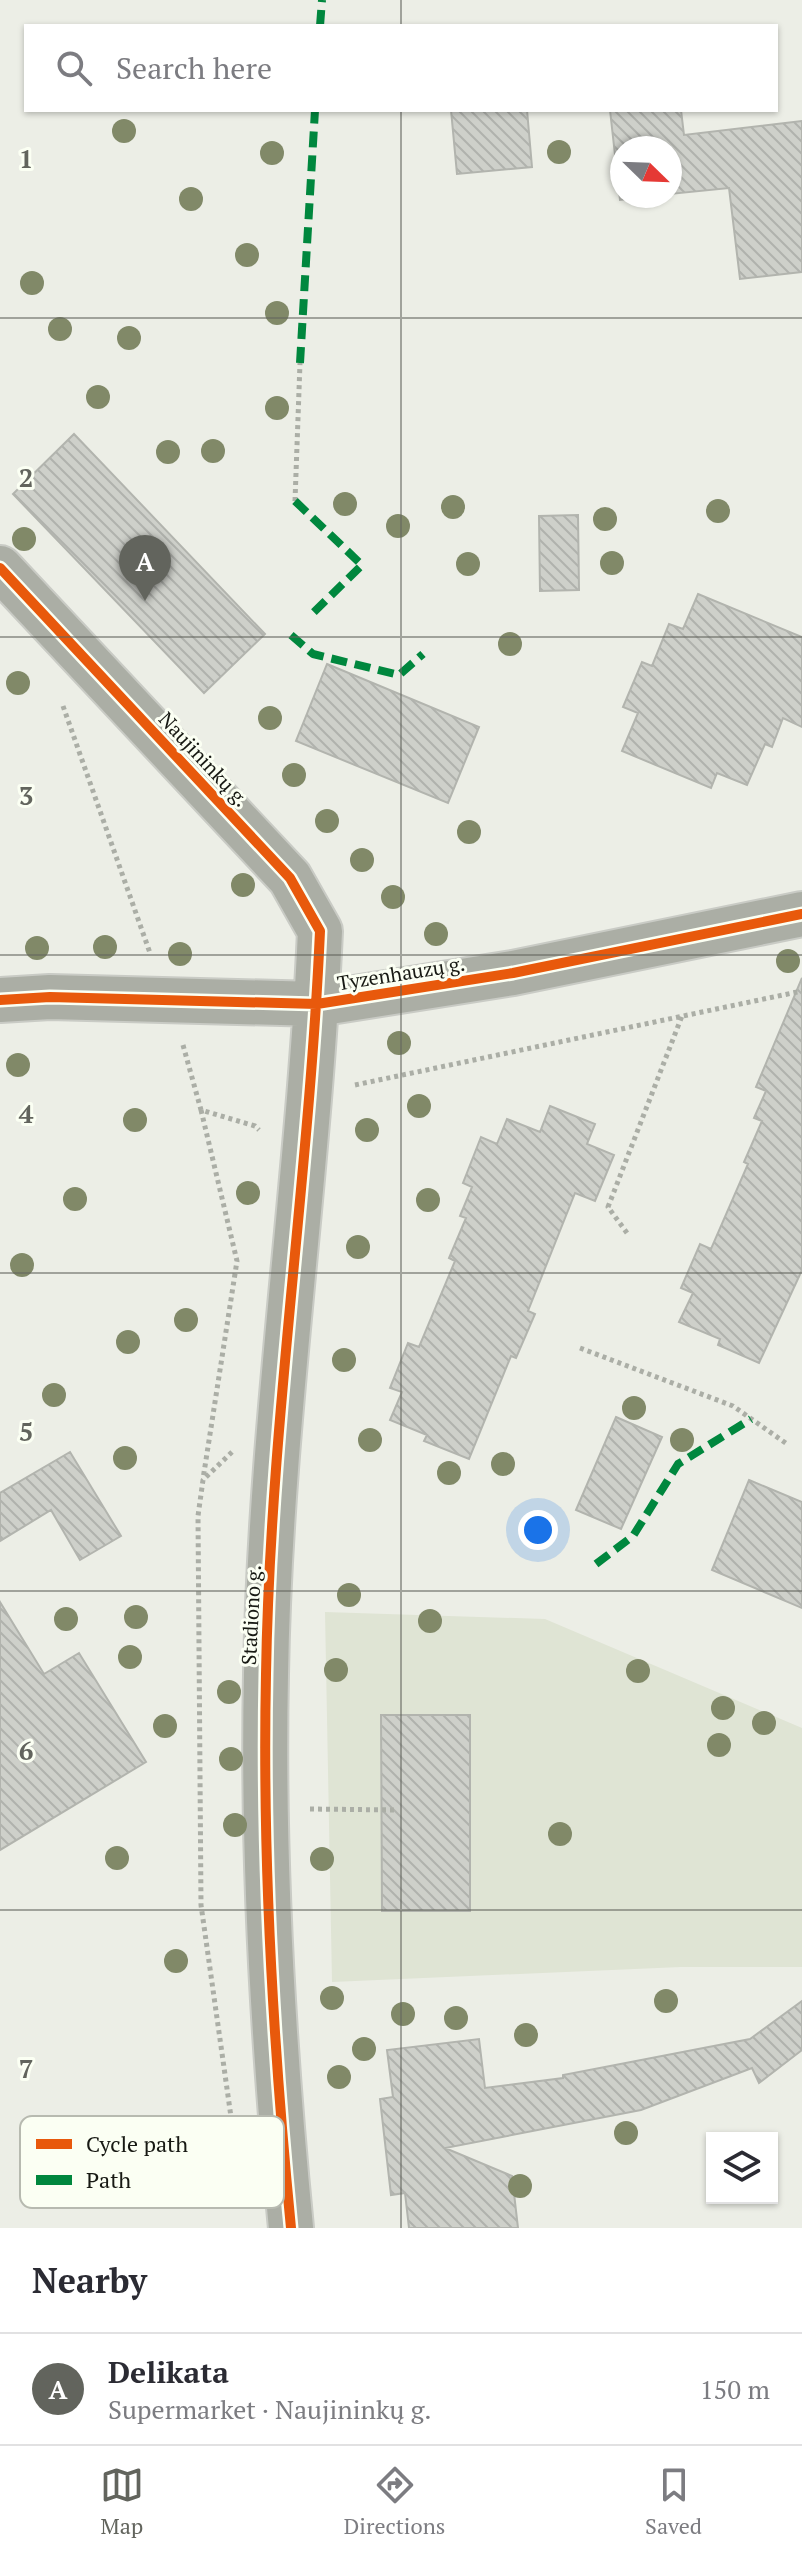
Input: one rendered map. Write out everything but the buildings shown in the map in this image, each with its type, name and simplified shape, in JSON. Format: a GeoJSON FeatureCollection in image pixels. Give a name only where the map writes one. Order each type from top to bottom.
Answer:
{"type":"FeatureCollection","features":[{"type":"Feature","properties":{"kind":"street","name":"Naujininkų g."},"geometry":{"type":"LineString","coordinates":[[0,568],[290,878],[320,931],[317,1004]]}},
{"type":"Feature","properties":{"kind":"street","name":"Tyzenhauzų g."},"geometry":{"type":"LineString","coordinates":[[0,1000],[317,1004],[513,973],[802,914]]}},
{"type":"Feature","properties":{"kind":"street","name":"Stadiono g."},"geometry":{"type":"LineString","coordinates":[[280,2116],[275,2060],[266,1810],[266,1673],[274,1506],[317,1004]]}},
{"type":"Feature","properties":{"kind":"street","name":"Stadiono g."},"geometry":{"type":"LineString","coordinates":[[284,2154],[291,2228]]}},
{"type":"Feature","properties":{"kind":"path"},"geometry":{"type":"LineString","coordinates":[[295,501],[300,363]]}},
{"type":"Feature","properties":{"kind":"path"},"geometry":{"type":"LineString","coordinates":[[59,695],[167,1000],[201,1110],[237,1261],[198,1516],[201,1905],[230,2116]]}},
{"type":"Feature","properties":{"kind":"path"},"geometry":{"type":"LineString","coordinates":[[348,1092],[357,1084],[802,991]]}},
{"type":"Feature","properties":{"kind":"path"},"geometry":{"type":"LineString","coordinates":[[627,1233],[608,1207],[682,1016]]}},
{"type":"Feature","properties":{"kind":"path"},"geometry":{"type":"LineString","coordinates":[[201,1110],[255,1126],[265,1138]]}},
{"type":"Feature","properties":{"kind":"path"},"geometry":{"type":"LineString","coordinates":[[580,1348],[733,1406],[787,1444]]}},
{"type":"Feature","properties":{"kind":"path"},"geometry":{"type":"LineString","coordinates":[[203,1480],[236,1448]]}},
{"type":"Feature","properties":{"kind":"path"},"geometry":{"type":"LineString","coordinates":[[266,1810],[397,1810]]}},
{"type":"Feature","properties":{"kind":"shaded area"},"geometry":{"type":"Polygon","coordinates":[[[325,1612],[545,1619],[802,1728],[802,1967],[681,1967],[332,1982],[325,1612]]]}},
{"type":"Feature","properties":{"kind":"marked path"},"geometry":{"type":"LineString","coordinates":[[320,24],[322,0]]}},
{"type":"Feature","properties":{"kind":"marked path"},"geometry":{"type":"LineString","coordinates":[[300,363],[315,112]]}},
{"type":"Feature","properties":{"kind":"marked path"},"geometry":{"type":"LineString","coordinates":[[295,501],[362,565],[313,613]]}},
{"type":"Feature","properties":{"kind":"marked path"},"geometry":{"type":"LineString","coordinates":[[291,635],[313,654],[399,675],[423,654]]}},
{"type":"Feature","properties":{"kind":"marked path"},"geometry":{"type":"LineString","coordinates":[[596,1564],[633,1536],[678,1464],[751,1419]]}},
{"type":"Feature","properties":{"kind":"cycle path"},"geometry":{"type":"LineString","coordinates":[[0,568],[290,878],[320,931],[269,1581],[266,1813],[270,1951],[281,2116]]}},
{"type":"Feature","properties":{"kind":"cycle path"},"geometry":{"type":"LineString","coordinates":[[0,1000],[50,997],[317,1004],[513,973],[802,914]]}},
{"type":"Feature","properties":{"kind":"cycle path"},"geometry":{"type":"LineString","coordinates":[[284,2148],[291,2228]]}},
{"type":"Feature","properties":{"kind":"place","name":"Delikata"},"geometry":{"type":"Point","coordinates":[145,601]}}]}
